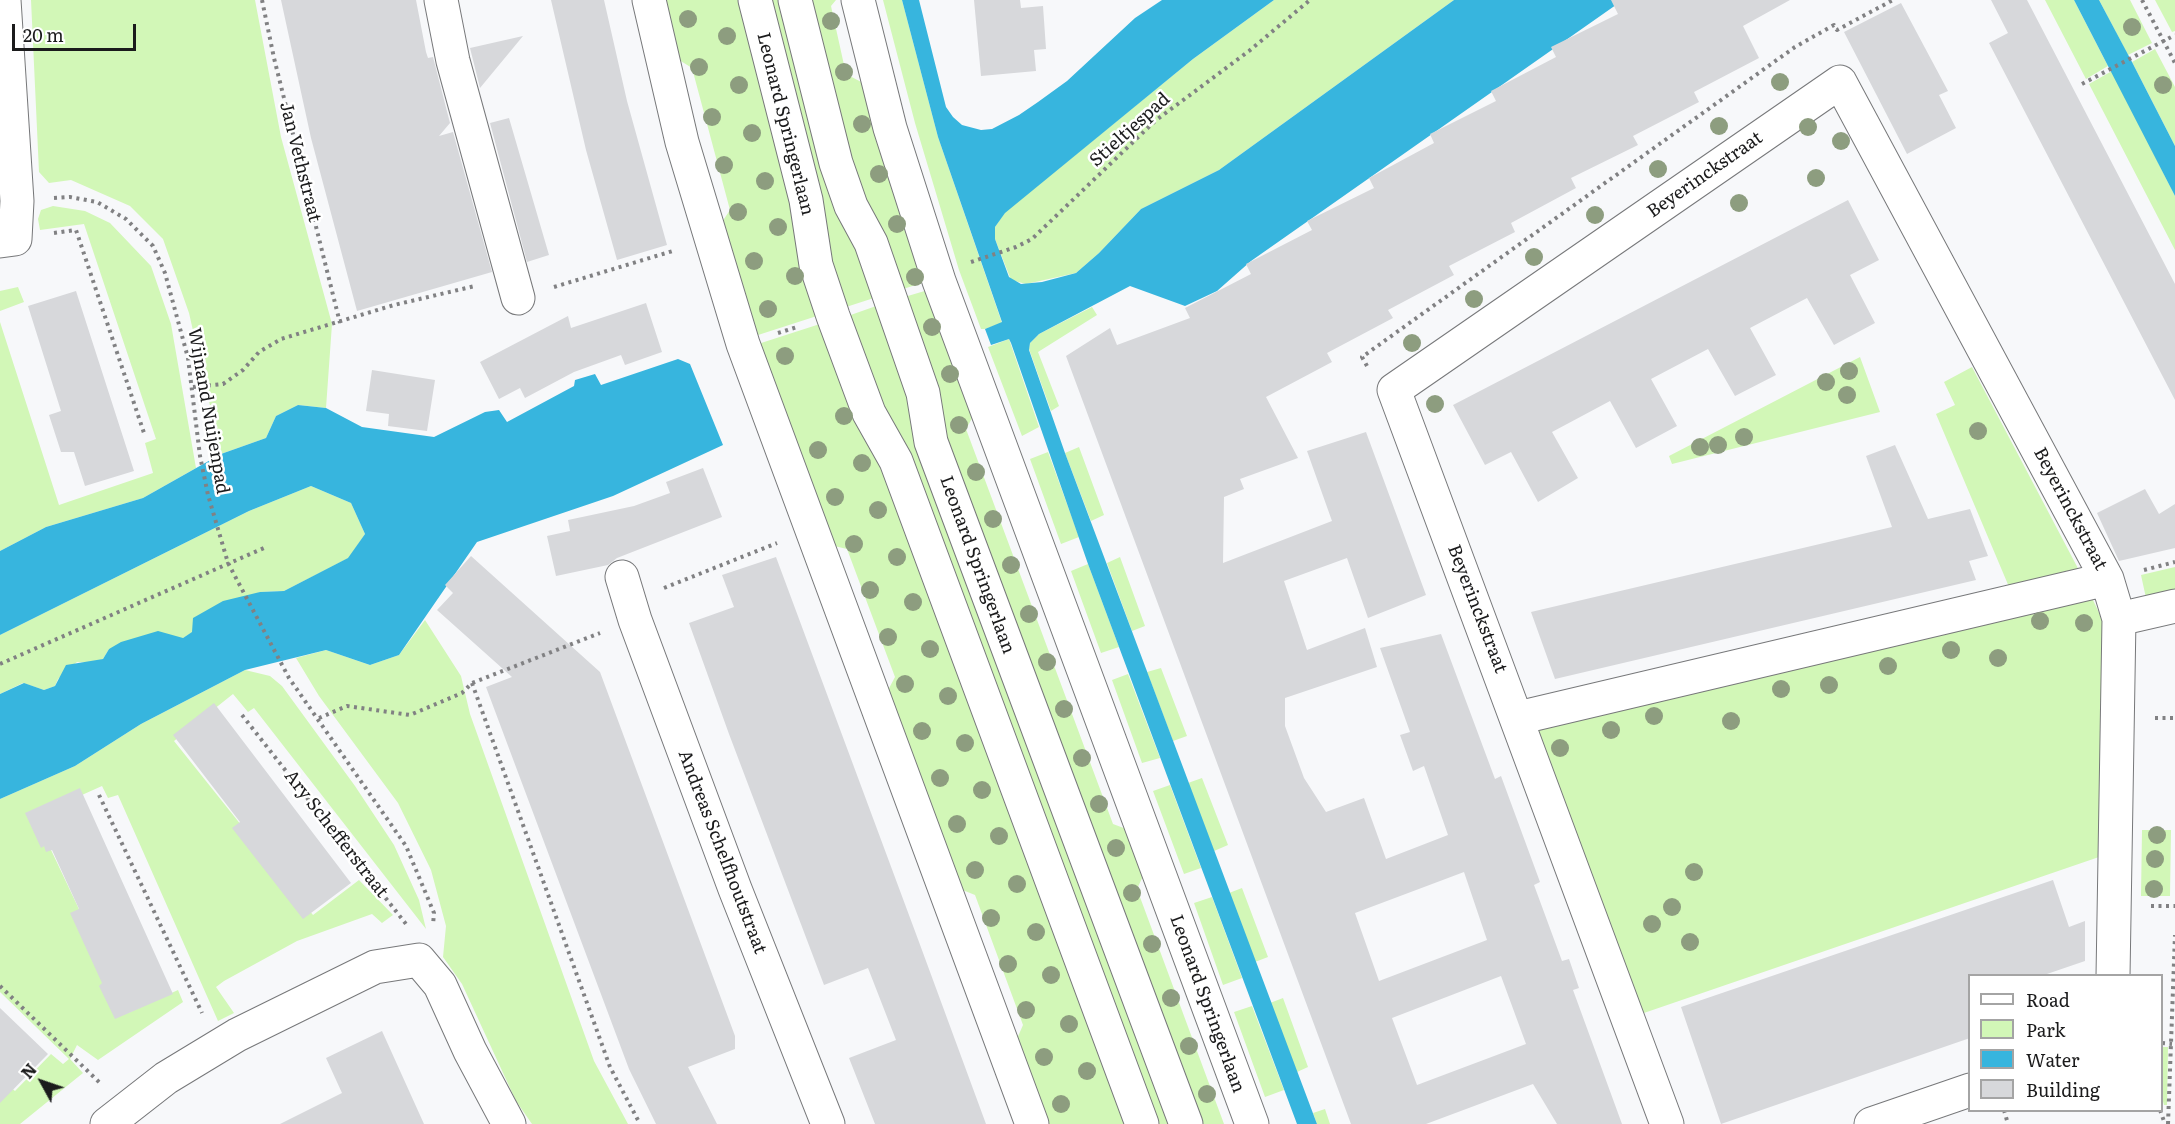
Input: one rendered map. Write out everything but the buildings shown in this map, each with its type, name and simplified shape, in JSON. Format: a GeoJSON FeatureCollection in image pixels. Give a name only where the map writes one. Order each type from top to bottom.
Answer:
{"type":"FeatureCollection","features":[{"type":"Feature","properties":{"kind":"street"},"geometry":{"type":"LineString","coordinates":[[4,0],[17,201],[8,240]]}},
{"type":"Feature","properties":{"kind":"street"},"geometry":{"type":"LineString","coordinates":[[441,0],[453,61],[518,298]]}},
{"type":"Feature","properties":{"kind":"street"},"geometry":{"type":"LineString","coordinates":[[649,0],[679,131],[743,344],[1032,1124]]}},
{"type":"Feature","properties":{"kind":"street","name":"Leonard Springerlaan"},"geometry":{"type":"LineString","coordinates":[[755,0],[806,200],[811,248],[833,316],[869,413],[897,460],[1142,1124]]}},
{"type":"Feature","properties":{"kind":"street","name":"Leonard Springerlaan"},"geometry":{"type":"LineString","coordinates":[[795,0],[836,163],[851,206],[871,243],[923,393],[931,442],[1186,1124]]}},
{"type":"Feature","properties":{"kind":"street","name":"Leonard Springerlaan"},"geometry":{"type":"LineString","coordinates":[[858,0],[890,128],[939,281],[1251,1124]]}},
{"type":"Feature","properties":{"kind":"street","name":"Beyerinckstraat"},"geometry":{"type":"LineString","coordinates":[[1667,1124],[1518,718],[1394,390],[1840,82],[2108,579],[2120,619],[2113,974]]}},
{"type":"Feature","properties":{"kind":"street","name":"Beyerinckstraat"},"geometry":{"type":"LineString","coordinates":[[1518,718],[2108,579]]}},
{"type":"Feature","properties":{"kind":"street","name":"Andreas Schelfhoutstraat"},"geometry":{"type":"LineString","coordinates":[[629,600],[740,900],[828,1124]]}},
{"type":"Feature","properties":{"kind":"street"},"geometry":{"type":"LineString","coordinates":[[2120,619],[2175,606]]}},
{"type":"Feature","properties":{"kind":"street"},"geometry":{"type":"LineString","coordinates":[[117,1116],[166,1078],[218,1046],[375,967],[412,961],[440,985],[470,1051],[509,1124]]}},
{"type":"Feature","properties":{"kind":"street"},"geometry":{"type":"LineString","coordinates":[[1871,1124],[1968,1091]]}},
{"type":"Feature","properties":{"kind":"path","name":"Jan Vethstraat"},"geometry":{"type":"LineString","coordinates":[[262,0],[274,58],[340,323]]}},
{"type":"Feature","properties":{"kind":"path","name":"Stieltjespad"},"geometry":{"type":"LineString","coordinates":[[962,264],[1016,247],[1032,239],[1155,121],[1249,51],[1310,0]]}},
{"type":"Feature","properties":{"kind":"path"},"geometry":{"type":"LineString","coordinates":[[1394,390],[1376,384],[1362,357],[1795,47],[1834,25],[1837,30],[1893,0]]}},
{"type":"Feature","properties":{"kind":"path"},"geometry":{"type":"LineString","coordinates":[[2142,0],[2175,63]]}},
{"type":"Feature","properties":{"kind":"path"},"geometry":{"type":"LineString","coordinates":[[2082,84],[2175,35]]}},
{"type":"Feature","properties":{"kind":"path","name":"Wijnand Nuijenpad"},"geometry":{"type":"LineString","coordinates":[[17,201],[70,197],[97,202],[126,219],[153,246],[165,273],[189,358],[200,456],[208,495],[228,562],[289,678],[406,846],[434,913],[430,948],[412,961]]}},
{"type":"Feature","properties":{"kind":"path"},"geometry":{"type":"LineString","coordinates":[[8,240],[76,231],[145,436]]}},
{"type":"Feature","properties":{"kind":"path"},"geometry":{"type":"LineString","coordinates":[[193,387],[223,384],[243,370],[259,352],[281,339],[394,305],[472,286],[498,288],[518,298],[710,240]]}},
{"type":"Feature","properties":{"kind":"path"},"geometry":{"type":"LineString","coordinates":[[319,718],[348,706],[410,715],[462,693],[472,683],[629,600],[811,530]]}},
{"type":"Feature","properties":{"kind":"path"},"geometry":{"type":"LineString","coordinates":[[0,664],[264,548]]}},
{"type":"Feature","properties":{"kind":"path"},"geometry":{"type":"LineString","coordinates":[[472,683],[610,1067],[640,1124]]}},
{"type":"Feature","properties":{"kind":"path","name":"Ary Schefferstraat"},"geometry":{"type":"LineString","coordinates":[[242,715],[406,922],[412,961]]}},
{"type":"Feature","properties":{"kind":"path"},"geometry":{"type":"LineString","coordinates":[[99,795],[218,1046]]}},
{"type":"Feature","properties":{"kind":"path"},"geometry":{"type":"LineString","coordinates":[[2166,1124],[2172,1044],[2175,936]]}},
{"type":"Feature","properties":{"kind":"path"},"geometry":{"type":"LineString","coordinates":[[0,986],[117,1116]]}},
{"type":"Feature","properties":{"kind":"path"},"geometry":{"type":"LineString","coordinates":[[2163,1043],[2172,1044]]}},
{"type":"Feature","properties":{"kind":"green space"},"geometry":{"type":"Polygon","coordinates":[[[31,0],[255,0],[281,137],[332,324],[326,408],[298,405],[276,416],[266,438],[221,454],[189,313],[163,239],[130,206],[71,180],[49,183],[39,172],[31,0]]]}},
{"type":"Feature","properties":{"kind":"green space"},"geometry":{"type":"Polygon","coordinates":[[[663,0],[742,0],[820,315],[755,336],[720,225],[730,210],[692,68],[676,58],[663,0]]]}},
{"type":"Feature","properties":{"kind":"green space"},"geometry":{"type":"Polygon","coordinates":[[[768,0],[783,0],[877,297],[843,308],[768,0]]]}},
{"type":"Feature","properties":{"kind":"green space"},"geometry":{"type":"Polygon","coordinates":[[[808,0],[836,0],[831,6],[846,74],[865,84],[925,282],[900,290],[852,169],[808,0]]]}},
{"type":"Feature","properties":{"kind":"green space"},"geometry":{"type":"Polygon","coordinates":[[[883,0],[902,0],[938,137],[1002,323],[985,329],[981,329],[959,270],[915,123],[883,0]]]}},
{"type":"Feature","properties":{"kind":"green space"},"geometry":{"type":"Polygon","coordinates":[[[1274,0],[1454,0],[1219,170],[1141,209],[1099,253],[1076,273],[1026,284],[1011,280],[995,239],[995,227],[1005,212],[1193,59],[1274,0]]]}},
{"type":"Feature","properties":{"kind":"green space"},"geometry":{"type":"Polygon","coordinates":[[[2045,0],[2074,0],[2108,66],[2086,79],[2045,0]]]}},
{"type":"Feature","properties":{"kind":"green space"},"geometry":{"type":"Polygon","coordinates":[[[2099,0],[2130,0],[2152,43],[2128,55],[2099,0]]]}},
{"type":"Feature","properties":{"kind":"green space"},"geometry":{"type":"Polygon","coordinates":[[[2155,0],[2175,0],[2175,31],[2172,32],[2155,0]]]}},
{"type":"Feature","properties":{"kind":"green space"},"geometry":{"type":"Polygon","coordinates":[[[2155,49],[2175,87],[2175,146],[2132,62],[2155,49]]]}},
{"type":"Feature","properties":{"kind":"green space"},"geometry":{"type":"Polygon","coordinates":[[[2112,71],[2175,196],[2175,250],[2089,84],[2112,71]]]}},
{"type":"Feature","properties":{"kind":"green space"},"geometry":{"type":"Polygon","coordinates":[[[53,206],[85,211],[110,223],[151,266],[171,324],[196,468],[143,498],[46,527],[0,551],[0,322],[59,505],[153,473],[145,443],[156,439],[84,224],[40,230],[38,219],[41,210],[53,206]]]}},
{"type":"Feature","properties":{"kind":"green space"},"geometry":{"type":"Polygon","coordinates":[[[18,287],[24,302],[0,311],[0,291],[18,287]]]}},
{"type":"Feature","properties":{"kind":"green space"},"geometry":{"type":"Polygon","coordinates":[[[928,290],[975,413],[966,429],[1113,824],[1129,830],[1144,874],[1137,889],[1224,1124],[1198,1124],[944,442],[901,298],[928,290]]]}},
{"type":"Feature","properties":{"kind":"green space"},"geometry":{"type":"Polygon","coordinates":[[[879,305],[1172,1124],[1155,1124],[845,317],[879,305]]]}},
{"type":"Feature","properties":{"kind":"green space"},"geometry":{"type":"Polygon","coordinates":[[[1092,307],[1097,315],[1038,352],[1059,406],[1051,411],[1029,349],[1030,343],[1039,334],[1092,307]]]}},
{"type":"Feature","properties":{"kind":"green space"},"geometry":{"type":"Polygon","coordinates":[[[823,323],[878,451],[1129,1124],[1047,1124],[1016,1041],[1023,1025],[975,895],[960,889],[886,694],[895,677],[847,549],[830,545],[758,344],[823,323]]]}},
{"type":"Feature","properties":{"kind":"green space"},"geometry":{"type":"Polygon","coordinates":[[[1009,339],[1039,427],[1022,436],[988,347],[1009,339]]]}},
{"type":"Feature","properties":{"kind":"green space"},"geometry":{"type":"Polygon","coordinates":[[[1860,357],[1880,412],[1672,464],[1669,456],[1860,357]]]}},
{"type":"Feature","properties":{"kind":"green space"},"geometry":{"type":"Polygon","coordinates":[[[1972,367],[2082,576],[2012,594],[1936,414],[1955,405],[1944,382],[1972,367]]]}},
{"type":"Feature","properties":{"kind":"green space"},"geometry":{"type":"Polygon","coordinates":[[[1079,447],[1104,515],[1091,521],[1065,453],[1079,447]]]}},
{"type":"Feature","properties":{"kind":"green space"},"geometry":{"type":"Polygon","coordinates":[[[1048,452],[1079,537],[1061,544],[1030,459],[1048,452]]]}},
{"type":"Feature","properties":{"kind":"green space"},"geometry":{"type":"Polygon","coordinates":[[[311,486],[351,503],[365,534],[349,558],[284,591],[260,592],[183,638],[109,649],[103,659],[93,663],[77,662],[58,679],[55,686],[44,690],[23,683],[0,694],[0,635],[249,511],[311,486]]]}},
{"type":"Feature","properties":{"kind":"green space"},"geometry":{"type":"Polygon","coordinates":[[[1120,557],[1145,626],[1132,631],[1107,563],[1120,557]]]}},
{"type":"Feature","properties":{"kind":"green space"},"geometry":{"type":"Polygon","coordinates":[[[1088,564],[1119,647],[1101,653],[1071,571],[1088,564]]]}},
{"type":"Feature","properties":{"kind":"green space"},"geometry":{"type":"Polygon","coordinates":[[[2175,567],[2175,591],[2146,598],[2141,575],[2175,567]]]}},
{"type":"Feature","properties":{"kind":"green space"},"geometry":{"type":"Polygon","coordinates":[[[2091,596],[2105,625],[2099,857],[1641,1014],[1535,725],[2091,596]]]}},
{"type":"Feature","properties":{"kind":"green space"},"geometry":{"type":"Polygon","coordinates":[[[425,620],[461,676],[470,714],[594,1061],[628,1124],[532,1124],[516,1101],[462,984],[443,957],[446,926],[431,870],[398,803],[319,696],[296,658],[326,650],[370,665],[399,655],[425,620]]]}},
{"type":"Feature","properties":{"kind":"green space"},"geometry":{"type":"Polygon","coordinates":[[[1161,668],[1187,736],[1173,741],[1147,672],[1161,668]]]}},
{"type":"Feature","properties":{"kind":"green space"},"geometry":{"type":"Polygon","coordinates":[[[245,670],[270,676],[282,686],[355,786],[394,845],[419,900],[426,929],[254,708],[248,712],[233,694],[174,741],[313,915],[359,880],[393,915],[382,923],[372,914],[297,941],[224,981],[216,987],[234,1013],[218,1021],[118,795],[108,798],[102,786],[35,816],[128,1013],[178,990],[183,1002],[98,1060],[77,1045],[70,1059],[83,1073],[20,1124],[0,1124],[0,1078],[15,1091],[51,1054],[63,1064],[69,1059],[0,992],[0,799],[75,766],[141,724],[245,670]]]}},
{"type":"Feature","properties":{"kind":"green space"},"geometry":{"type":"Polygon","coordinates":[[[1128,674],[1160,758],[1142,763],[1112,680],[1128,674]]]}},
{"type":"Feature","properties":{"kind":"green space"},"geometry":{"type":"Polygon","coordinates":[[[1202,778],[1228,845],[1214,851],[1188,783],[1202,778]]]}},
{"type":"Feature","properties":{"kind":"green space"},"geometry":{"type":"Polygon","coordinates":[[[1170,785],[1201,868],[1184,874],[1153,791],[1170,785]]]}},
{"type":"Feature","properties":{"kind":"green space"},"geometry":{"type":"Polygon","coordinates":[[[2142,830],[2171,830],[2170,896],[2141,896],[2142,830]]]}},
{"type":"Feature","properties":{"kind":"green space"},"geometry":{"type":"Polygon","coordinates":[[[1242,888],[1268,957],[1255,962],[1229,893],[1242,888]]]}},
{"type":"Feature","properties":{"kind":"green space"},"geometry":{"type":"Polygon","coordinates":[[[1212,897],[1242,978],[1223,985],[1194,903],[1212,897]]]}},
{"type":"Feature","properties":{"kind":"green space"},"geometry":{"type":"Polygon","coordinates":[[[1283,998],[1308,1067],[1297,1072],[1270,1003],[1283,998]]]}},
{"type":"Feature","properties":{"kind":"green space"},"geometry":{"type":"Polygon","coordinates":[[[1252,1006],[1284,1090],[1265,1097],[1234,1012],[1252,1006]]]}},
{"type":"Feature","properties":{"kind":"green space"},"geometry":{"type":"Polygon","coordinates":[[[2163,1047],[2168,1047],[2167,1105],[2164,1105],[2163,1047]]]}},
{"type":"Feature","properties":{"kind":"green space"},"geometry":{"type":"Polygon","coordinates":[[[1325,1109],[1330,1124],[1317,1124],[1313,1113],[1325,1109]]]}},
{"type":"Feature","properties":{"kind":"water"},"geometry":{"type":"Polygon","coordinates":[[[902,0],[919,0],[946,107],[962,125],[981,130],[992,129],[1038,102],[1067,81],[1135,18],[1162,0],[1274,0],[1193,59],[1005,213],[995,227],[995,239],[1009,277],[1021,284],[1042,282],[1076,273],[1099,253],[1141,209],[1219,170],[1454,0],[1623,0],[1251,261],[1217,291],[1185,306],[1130,286],[1039,334],[1030,343],[1029,350],[1065,453],[1317,1124],[1297,1124],[1088,564],[1011,343],[1009,339],[991,345],[985,329],[1002,322],[938,137],[902,0]]]}},
{"type":"Feature","properties":{"kind":"water"},"geometry":{"type":"Polygon","coordinates":[[[2074,0],[2099,0],[2132,62],[2175,146],[2175,196],[2074,0]]]}},
{"type":"Feature","properties":{"kind":"water"},"geometry":{"type":"Polygon","coordinates":[[[678,359],[690,364],[723,445],[613,496],[477,542],[399,655],[370,665],[326,650],[245,670],[141,724],[75,766],[0,799],[0,694],[24,683],[44,690],[55,686],[66,665],[103,659],[109,649],[121,642],[158,631],[183,638],[192,632],[193,618],[223,601],[260,592],[284,591],[348,558],[365,534],[351,503],[311,486],[249,511],[0,635],[0,551],[46,527],[143,498],[221,454],[266,438],[276,416],[298,405],[326,408],[362,427],[434,437],[485,412],[499,410],[507,422],[574,386],[575,380],[595,374],[601,385],[678,359]]]}}]}
